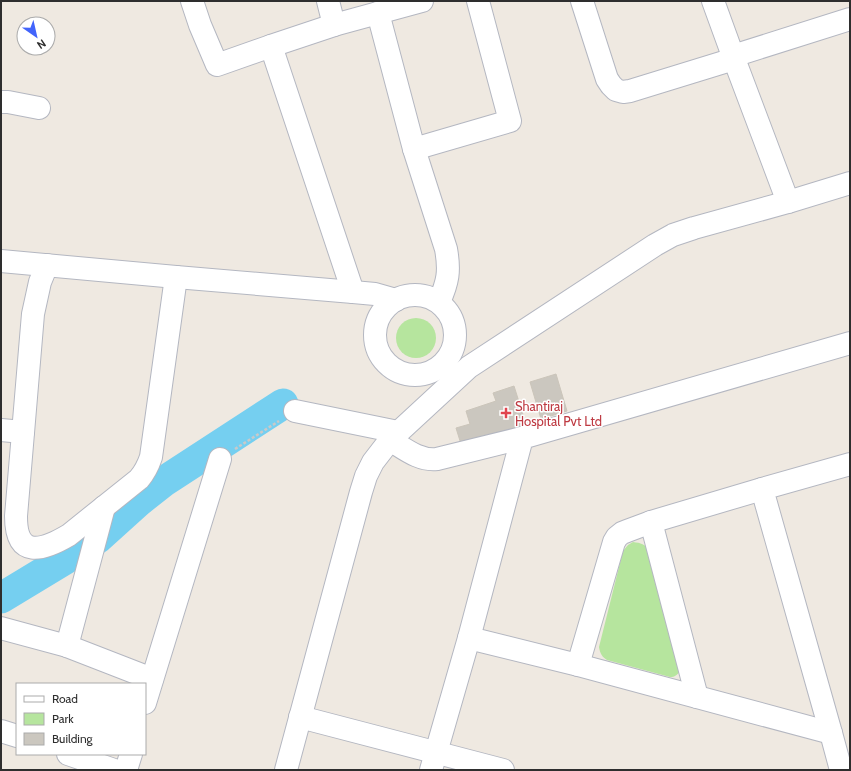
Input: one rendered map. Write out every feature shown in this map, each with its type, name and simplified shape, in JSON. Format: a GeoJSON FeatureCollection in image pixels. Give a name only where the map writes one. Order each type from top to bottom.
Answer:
{"type":"FeatureCollection","features":[{"type":"Feature","properties":{"kind":"street"},"geometry":{"type":"LineString","coordinates":[[192,1],[200,25],[217,65],[334,25],[422,1]]}},
{"type":"Feature","properties":{"kind":"street"},"geometry":{"type":"LineString","coordinates":[[328,1],[334,25]]}},
{"type":"Feature","properties":{"kind":"street"},"geometry":{"type":"LineString","coordinates":[[414,149],[510,121],[478,1]]}},
{"type":"Feature","properties":{"kind":"street"},"geometry":{"type":"LineString","coordinates":[[582,1],[604,72],[611,85],[616,90],[623,92],[850,20]]}},
{"type":"Feature","properties":{"kind":"street"},"geometry":{"type":"LineString","coordinates":[[713,1],[788,202]]}},
{"type":"Feature","properties":{"kind":"street"},"geometry":{"type":"LineString","coordinates":[[378,13],[414,149],[446,249],[448,268],[447,279],[439,302]]}},
{"type":"Feature","properties":{"kind":"street"},"geometry":{"type":"LineString","coordinates":[[270,46],[353,292]]}},
{"type":"Feature","properties":{"kind":"street"},"geometry":{"type":"LineString","coordinates":[[1,102],[39,108]]}},
{"type":"Feature","properties":{"kind":"street"},"geometry":{"type":"LineString","coordinates":[[286,770],[362,487],[373,462],[394,436],[469,366],[648,249],[673,235],[850,183]]}},
{"type":"Feature","properties":{"kind":"street"},"geometry":{"type":"LineString","coordinates":[[1,261],[375,294],[396,300]]}},
{"type":"Feature","properties":{"kind":"street"},"geometry":{"type":"LineString","coordinates":[[48,265],[40,282],[33,314],[16,524],[20,539],[24,544],[29,547],[37,548],[46,546],[69,535],[139,479],[149,465],[176,277]]}},
{"type":"Feature","properties":{"kind":"street"},"geometry":{"type":"LineString","coordinates":[[418,295],[429,297],[439,302],[453,319],[456,330],[455,343],[450,356],[442,366],[436,370],[417,376],[403,374],[391,368],[382,359],[376,346],[375,333],[378,320],[385,308],[396,300],[407,296],[418,295]]}},
{"type":"Feature","properties":{"kind":"street"},"geometry":{"type":"LineString","coordinates":[[295,411],[394,436],[413,454],[431,460],[522,438],[850,343]]}},
{"type":"Feature","properties":{"kind":"street"},"geometry":{"type":"LineString","coordinates":[[450,356],[469,366]]}},
{"type":"Feature","properties":{"kind":"street"},"geometry":{"type":"LineString","coordinates":[[1,430],[23,432]]}},
{"type":"Feature","properties":{"kind":"street"},"geometry":{"type":"LineString","coordinates":[[434,761],[469,638],[522,438]]}},
{"type":"Feature","properties":{"kind":"street"},"geometry":{"type":"LineString","coordinates":[[146,700],[220,459]]}},
{"type":"Feature","properties":{"kind":"street"},"geometry":{"type":"LineString","coordinates":[[578,665],[614,542],[622,533],[651,522],[850,464]]}},
{"type":"Feature","properties":{"kind":"street"},"geometry":{"type":"LineString","coordinates":[[762,489],[841,770]]}},
{"type":"Feature","properties":{"kind":"street"},"geometry":{"type":"LineString","coordinates":[[67,646],[104,507]]}},
{"type":"Feature","properties":{"kind":"street"},"geometry":{"type":"LineString","coordinates":[[651,522],[697,697]]}},
{"type":"Feature","properties":{"kind":"street"},"geometry":{"type":"LineString","coordinates":[[1,628],[67,646],[152,679]]}},
{"type":"Feature","properties":{"kind":"street"},"geometry":{"type":"LineString","coordinates":[[469,638],[578,665],[831,733]]}},
{"type":"Feature","properties":{"kind":"street"},"geometry":{"type":"LineString","coordinates":[[300,717],[434,761],[503,770]]}},
{"type":"Feature","properties":{"kind":"street"},"geometry":{"type":"LineString","coordinates":[[1,731],[16,736]]}},
{"type":"Feature","properties":{"kind":"street"},"geometry":{"type":"LineString","coordinates":[[71,755],[114,770]]}},
{"type":"Feature","properties":{"kind":"street"},"geometry":{"type":"LineString","coordinates":[[126,770],[131,755]]}},
{"type":"Feature","properties":{"kind":"path"},"geometry":{"type":"LineString","coordinates":[[220,459],[295,411]]}},
{"type":"Feature","properties":{"kind":"green space"},"geometry":{"type":"Polygon","coordinates":[[[420,318],[427,321],[433,327],[436,338],[435,346],[427,355],[420,358],[412,358],[405,355],[397,346],[396,334],[399,327],[408,319],[420,318]]]}},
{"type":"Feature","properties":{"kind":"green space"},"geometry":{"type":"Polygon","coordinates":[[[633,542],[642,544],[649,551],[680,671],[673,677],[607,660],[600,651],[599,647],[623,551],[633,542]]]}},
{"type":"Feature","properties":{"kind":"building"},"geometry":{"type":"Polygon","coordinates":[[[556,374],[567,411],[541,419],[530,382],[556,374]]]}},
{"type":"Feature","properties":{"kind":"building"},"geometry":{"type":"Polygon","coordinates":[[[514,386],[526,424],[461,444],[456,428],[470,424],[466,411],[496,401],[493,393],[514,386]]]}},
{"type":"Feature","properties":{"kind":"waterway"},"geometry":{"type":"LineString","coordinates":[[1,598],[98,538],[139,501],[163,482],[283,404]]}},
{"type":"Feature","properties":{"kind":"place","name":"Shantiraj Hospital Pvt Ltd"},"geometry":{"type":"Point","coordinates":[506,413]}}]}
